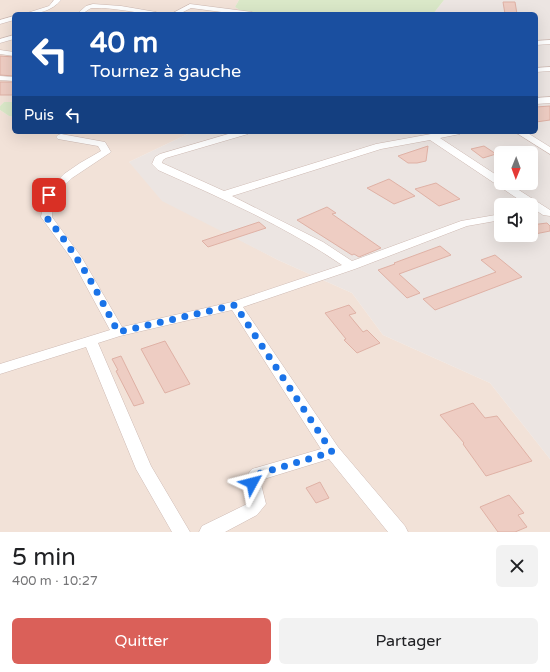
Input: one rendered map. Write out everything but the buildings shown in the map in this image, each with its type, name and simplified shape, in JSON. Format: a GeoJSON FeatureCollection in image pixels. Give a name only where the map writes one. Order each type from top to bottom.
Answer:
{"type":"FeatureCollection","features":[{"type":"Feature","properties":{"kind":"street"},"geometry":{"type":"LineString","coordinates":[[35,12],[51,7],[58,0]]}},
{"type":"Feature","properties":{"kind":"street"},"geometry":{"type":"LineString","coordinates":[[82,12],[88,7],[93,6],[121,8],[144,12]]}},
{"type":"Feature","properties":{"kind":"street"},"geometry":{"type":"LineString","coordinates":[[178,12],[190,6],[236,12]]}},
{"type":"Feature","properties":{"kind":"street"},"geometry":{"type":"LineString","coordinates":[[0,22],[12,19]]}},
{"type":"Feature","properties":{"kind":"street"},"geometry":{"type":"LineString","coordinates":[[0,40],[12,37]]}},
{"type":"Feature","properties":{"kind":"street"},"geometry":{"type":"LineString","coordinates":[[538,43],[550,42]]}},
{"type":"Feature","properties":{"kind":"street"},"geometry":{"type":"LineString","coordinates":[[0,52],[12,54]]}},
{"type":"Feature","properties":{"kind":"street"},"geometry":{"type":"LineString","coordinates":[[538,70],[550,69]]}},
{"type":"Feature","properties":{"kind":"street"},"geometry":{"type":"LineString","coordinates":[[0,78],[12,79]]}},
{"type":"Feature","properties":{"kind":"street"},"geometry":{"type":"LineString","coordinates":[[538,101],[550,100]]}},
{"type":"Feature","properties":{"kind":"street"},"geometry":{"type":"LineString","coordinates":[[237,134],[163,156],[158,159],[157,164],[162,168],[223,195],[319,244],[350,266]]}},
{"type":"Feature","properties":{"kind":"street"},"geometry":{"type":"LineString","coordinates":[[223,195],[379,146],[447,134]]}},
{"type":"Feature","properties":{"kind":"street"},"geometry":{"type":"LineString","coordinates":[[523,134],[550,151]]}},
{"type":"Feature","properties":{"kind":"street"},"geometry":{"type":"LineString","coordinates":[[61,137],[102,144],[106,152],[83,165],[68,176],[49,195],[46,217],[63,237],[94,285],[118,332]]}},
{"type":"Feature","properties":{"kind":"street"},"geometry":{"type":"LineString","coordinates":[[432,137],[494,178]]}},
{"type":"Feature","properties":{"kind":"street"},"geometry":{"type":"LineString","coordinates":[[512,190],[548,213]]}},
{"type":"Feature","properties":{"kind":"street"},"geometry":{"type":"LineString","coordinates":[[538,214],[548,213]]}},
{"type":"Feature","properties":{"kind":"street"},"geometry":{"type":"LineString","coordinates":[[0,369],[118,332],[235,305],[350,266],[465,223],[494,218]]}},
{"type":"Feature","properties":{"kind":"street"},"geometry":{"type":"LineString","coordinates":[[235,305],[332,452],[399,532]]}},
{"type":"Feature","properties":{"kind":"street"},"geometry":{"type":"LineString","coordinates":[[90,341],[144,469],[181,532]]}},
{"type":"Feature","properties":{"kind":"street"},"geometry":{"type":"LineString","coordinates":[[208,532],[251,510],[257,504],[252,483],[253,478],[258,474],[332,452]]}},
{"type":"Feature","properties":{"kind":"shaded area"},"geometry":{"type":"Polygon","coordinates":[[[0,0],[239,0],[235,7],[243,12],[12,12],[12,102],[4,102],[0,106],[0,0]]]}},
{"type":"Feature","properties":{"kind":"shaded area"},"geometry":{"type":"Polygon","coordinates":[[[444,0],[550,0],[550,459],[490,383],[383,335],[352,293],[278,260],[162,201],[129,162],[188,134],[538,134],[538,12],[435,12],[444,0]]]}},
{"type":"Feature","properties":{"kind":"shaded area"},"geometry":{"type":"Polygon","coordinates":[[[0,110],[12,117],[12,134],[188,134],[129,162],[225,232],[278,260],[352,293],[383,335],[490,383],[550,459],[550,532],[0,532],[0,110]]]}},
{"type":"Feature","properties":{"kind":"green space"},"geometry":{"type":"Polygon","coordinates":[[[239,0],[444,0],[435,12],[243,12],[235,7],[239,0]]]}},
{"type":"Feature","properties":{"kind":"green space"},"geometry":{"type":"Polygon","coordinates":[[[4,102],[12,102],[12,117],[0,110],[0,106],[4,102]]]}},
{"type":"Feature","properties":{"kind":"route"},"geometry":{"type":"LineString","coordinates":[[49,195],[46,217],[63,237],[94,285],[118,332],[235,305],[332,452],[258,474],[253,478],[252,483]]}}]}
